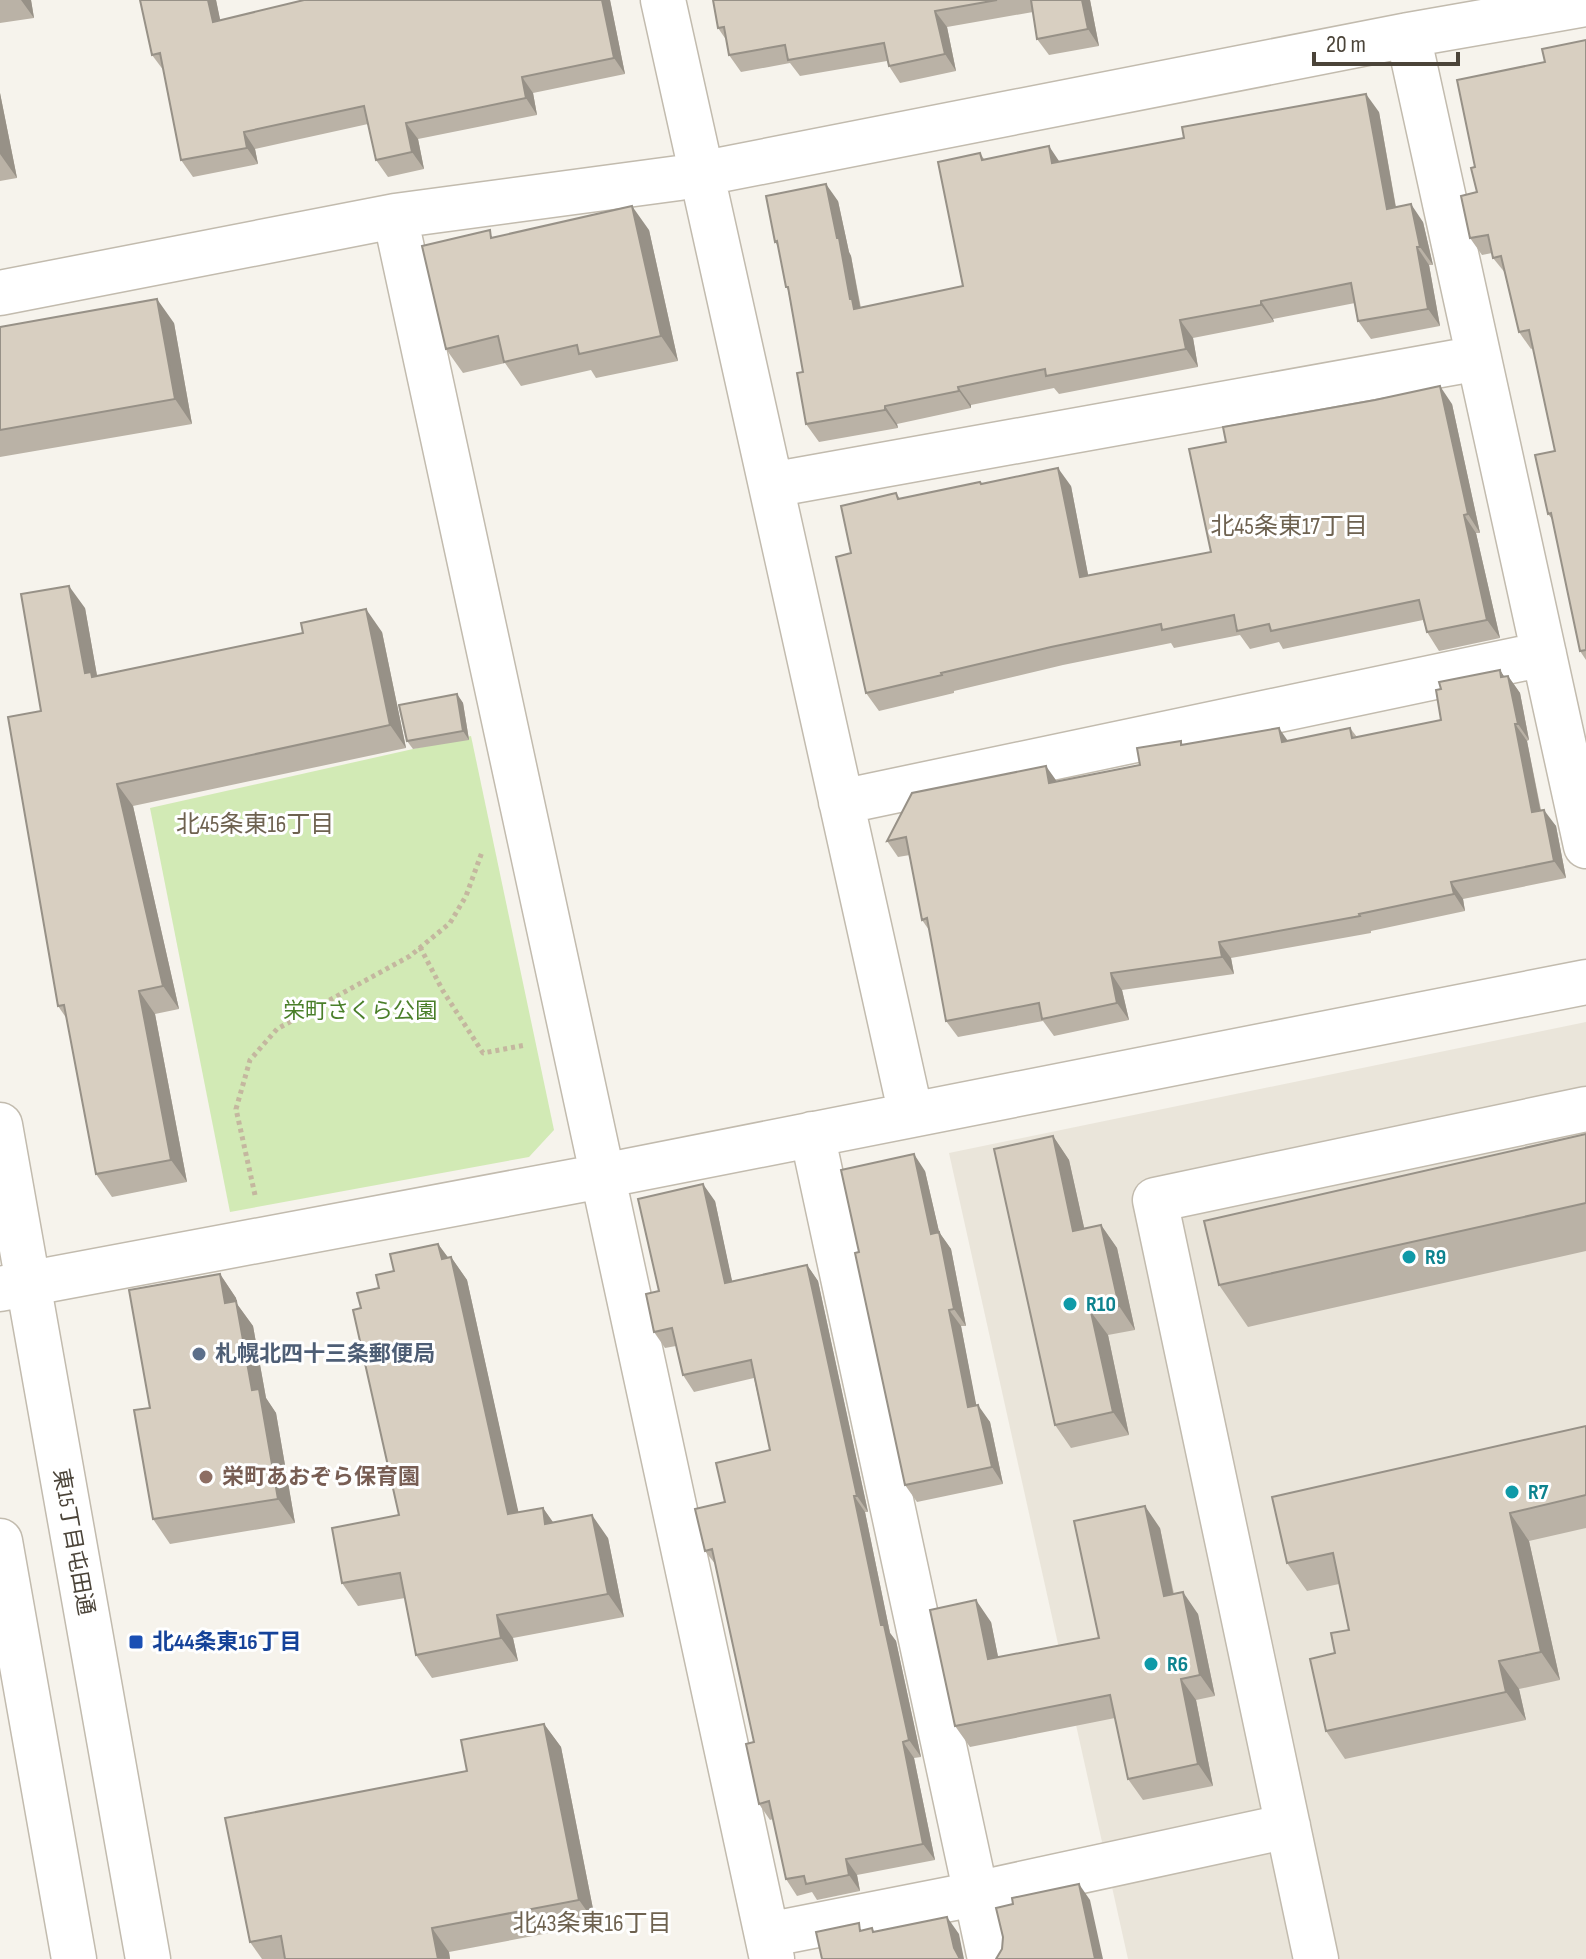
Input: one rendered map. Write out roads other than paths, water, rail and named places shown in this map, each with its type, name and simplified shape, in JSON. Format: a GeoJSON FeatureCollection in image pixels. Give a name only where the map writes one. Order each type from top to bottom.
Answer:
{"type":"FeatureCollection","features":[{"type":"Feature","properties":{"kind":"street"},"geometry":{"type":"LineString","coordinates":[[663,0],[911,1115]]}},
{"type":"Feature","properties":{"kind":"street"},"geometry":{"type":"LineString","coordinates":[[0,293],[395,216],[679,178],[1408,35],[1586,4]]}},
{"type":"Feature","properties":{"kind":"street"},"geometry":{"type":"LineString","coordinates":[[1408,35],[1586,846]]}},
{"type":"Feature","properties":{"kind":"street"},"geometry":{"type":"LineString","coordinates":[[395,216],[769,1947],[975,1894],[1288,1826]]}},
{"type":"Feature","properties":{"kind":"street"},"geometry":{"type":"LineString","coordinates":[[771,485],[1479,358]]}},
{"type":"Feature","properties":{"kind":"street"},"geometry":{"type":"LineString","coordinates":[[841,802],[1544,654]]}},
{"type":"Feature","properties":{"kind":"street"},"geometry":{"type":"LineString","coordinates":[[14,1287],[602,1176],[1586,982]]}},
{"type":"Feature","properties":{"kind":"street"},"geometry":{"type":"LineString","coordinates":[[1316,1959],[1155,1200],[1586,1109]]}},
{"type":"Feature","properties":{"kind":"street","name":"東15丁目屯田通"},"geometry":{"type":"LineString","coordinates":[[0,1125],[14,1287],[148,1959]]}},
{"type":"Feature","properties":{"kind":"street"},"geometry":{"type":"LineString","coordinates":[[812,1134],[990,1959]]}},
{"type":"Feature","properties":{"kind":"street"},"geometry":{"type":"LineString","coordinates":[[0,1541],[74,1959]]}},
{"type":"Feature","properties":{"kind":"place","name":"R9"},"geometry":{"type":"Point","coordinates":[1409,1257]}},
{"type":"Feature","properties":{"kind":"place","name":"R10"},"geometry":{"type":"Point","coordinates":[1070,1304]}},
{"type":"Feature","properties":{"kind":"place","name":"札幌北四十三条郵便局"},"geometry":{"type":"Point","coordinates":[199,1354]}},
{"type":"Feature","properties":{"kind":"place","name":"栄町あおぞら保育園"},"geometry":{"type":"Point","coordinates":[206,1477]}},
{"type":"Feature","properties":{"kind":"place","name":"R7"},"geometry":{"type":"Point","coordinates":[1512,1492]}},
{"type":"Feature","properties":{"kind":"place","name":"北44条東16丁目"},"geometry":{"type":"Point","coordinates":[136,1642]}},
{"type":"Feature","properties":{"kind":"place","name":"R6"},"geometry":{"type":"Point","coordinates":[1151,1664]}},
{"type":"Feature","properties":{"kind":"district","name":"北45条東17丁目"},"geometry":{"type":"Point","coordinates":[1289,526]}},
{"type":"Feature","properties":{"kind":"district","name":"北45条東16丁目"},"geometry":{"type":"Point","coordinates":[255,824]}},
{"type":"Feature","properties":{"kind":"district","name":"北43条東16丁目"},"geometry":{"type":"Point","coordinates":[592,1923]}},
{"type":"Feature","properties":{"kind":"park label","name":"栄町さくら公園"},"geometry":{"type":"Point","coordinates":[360,1011]}}]}
